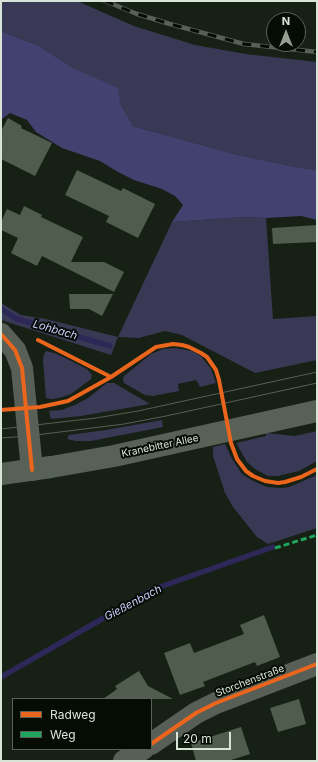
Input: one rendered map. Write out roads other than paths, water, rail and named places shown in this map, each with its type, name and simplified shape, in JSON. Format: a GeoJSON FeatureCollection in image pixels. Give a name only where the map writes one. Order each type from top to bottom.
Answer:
{"type":"FeatureCollection","features":[{"type":"Feature","properties":{"kind":"main road","name":"Kranebitter Allee"},"geometry":{"type":"LineString","coordinates":[[1,474],[114,456],[314,414]]}},
{"type":"Feature","properties":{"kind":"street"},"geometry":{"type":"LineString","coordinates":[[1,334],[15,350],[22,368],[32,470]]}},
{"type":"Feature","properties":{"kind":"street","name":"Storchenstraße"},"geometry":{"type":"LineString","coordinates":[[152,743],[196,713],[216,703],[317,664]]}},
{"type":"Feature","properties":{"kind":"street"},"geometry":{"type":"LineString","coordinates":[[124,761],[141,750]]}},
{"type":"Feature","properties":{"kind":"waterway","name":"Lohbach"},"geometry":{"type":"LineString","coordinates":[[1,309],[17,319],[110,346]]}},
{"type":"Feature","properties":{"kind":"waterway","name":"Gießenbach"},"geometry":{"type":"LineString","coordinates":[[1,677],[154,589],[273,547]]}},
{"type":"Feature","properties":{"kind":"tram line"},"geometry":{"type":"LineString","coordinates":[[1,429],[96,418],[138,411],[317,372]]}},
{"type":"Feature","properties":{"kind":"tram line"},"geometry":{"type":"LineString","coordinates":[[1,438],[124,424],[317,383]]}},
{"type":"Feature","properties":{"kind":"railway"},"geometry":{"type":"LineString","coordinates":[[105,1],[137,14],[244,44],[317,52]]}}]}
